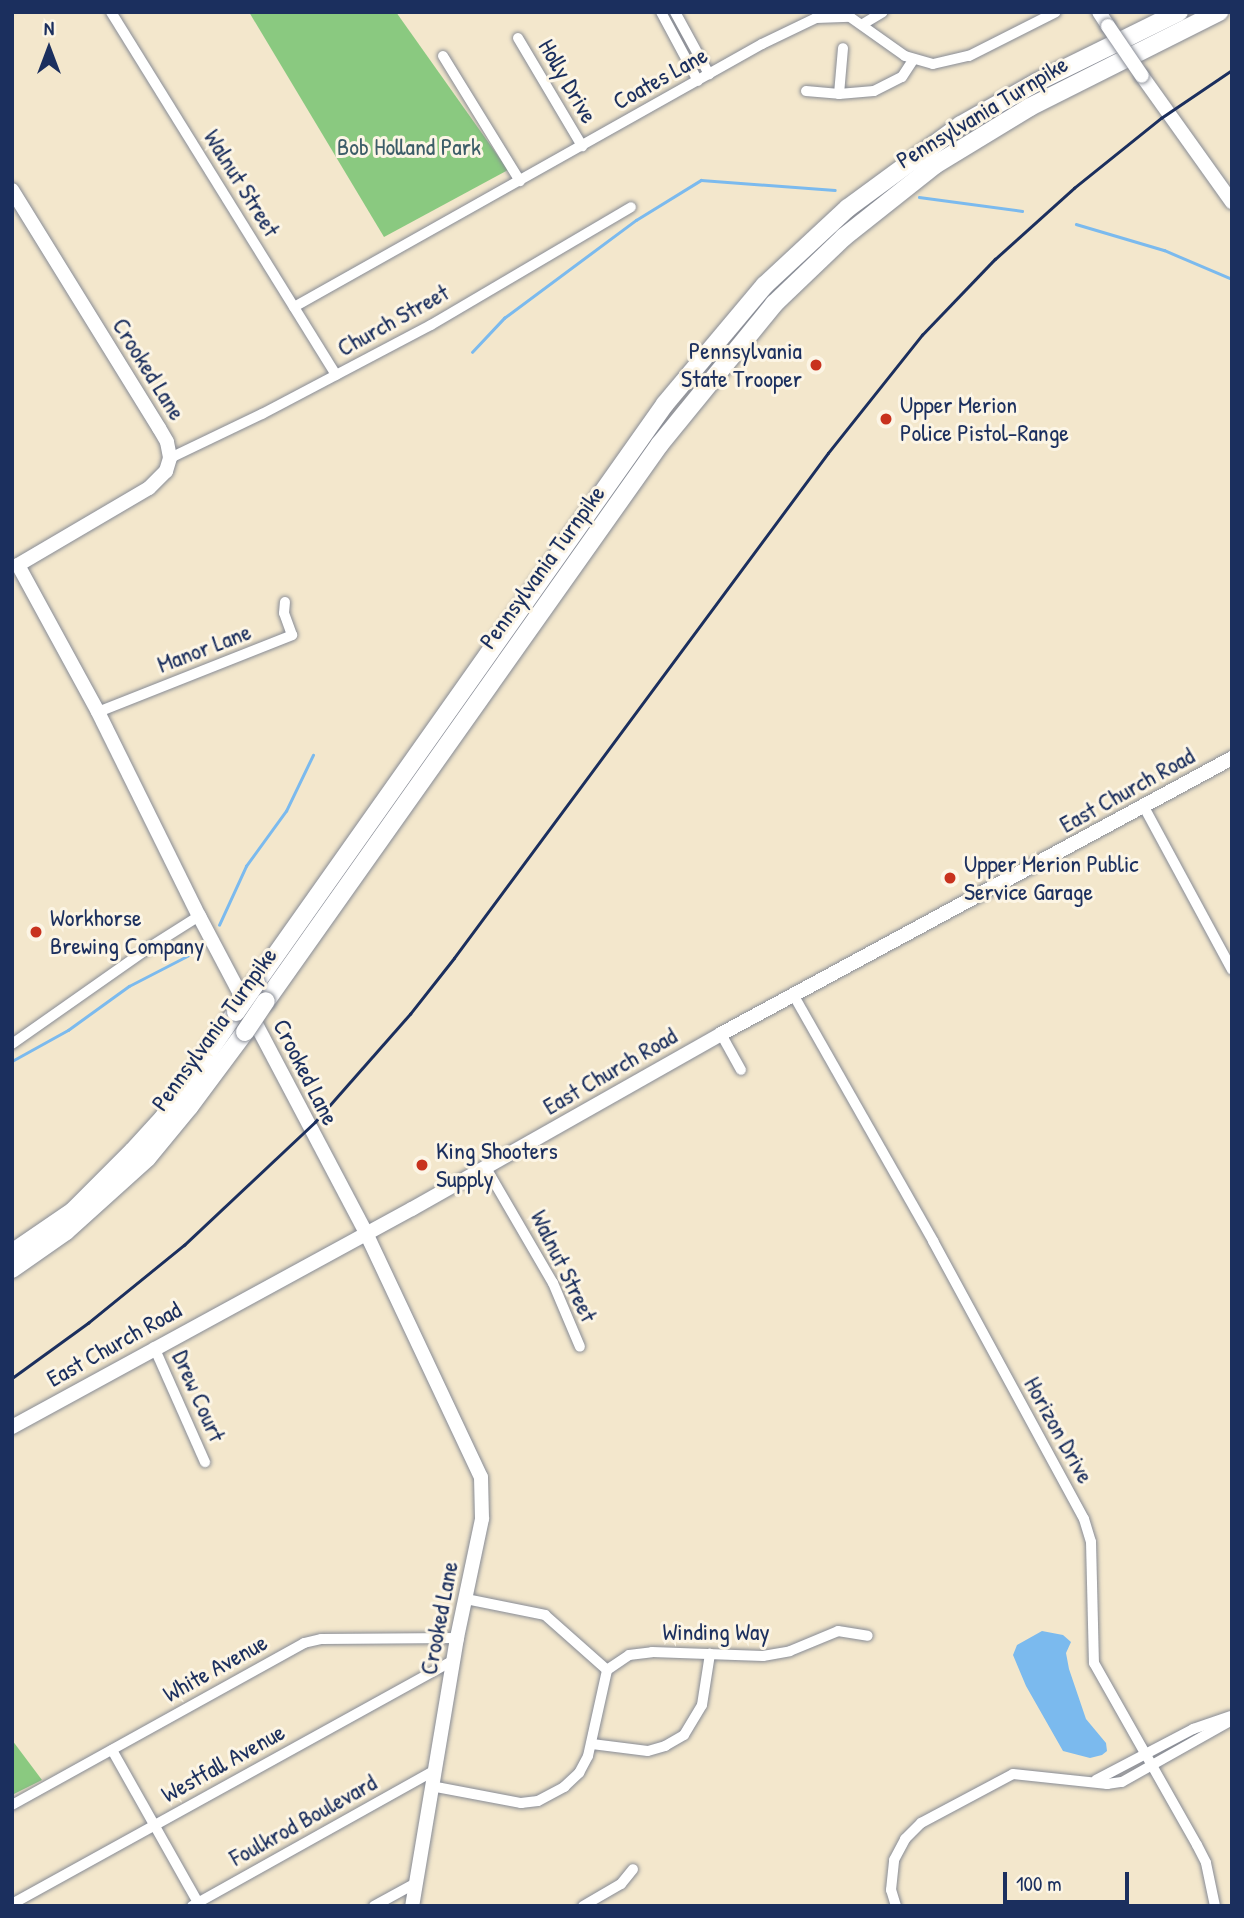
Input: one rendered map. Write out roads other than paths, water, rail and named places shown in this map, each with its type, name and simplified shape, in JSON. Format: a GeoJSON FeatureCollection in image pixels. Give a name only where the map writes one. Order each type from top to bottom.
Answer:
{"type":"FeatureCollection","features":[{"type":"Feature","properties":{"kind":"highway","name":"Pennsylvania Turnpike"},"geometry":{"type":"LineString","coordinates":[[12,1253],[73,1210],[164,1116],[665,404],[765,285],[848,208],[961,125],[1037,82],[1179,12]]}},
{"type":"Feature","properties":{"kind":"highway","name":"Pennsylvania Turnpike"},"geometry":{"type":"LineString","coordinates":[[12,1269],[66,1231],[147,1158],[189,1107],[245,1032],[660,444],[774,304],[844,237],[935,165],[1030,107],[1219,12]]}},
{"type":"Feature","properties":{"kind":"street","name":"Walnut Street"},"geometry":{"type":"LineString","coordinates":[[111,12],[336,376]]}},
{"type":"Feature","properties":{"kind":"street"},"geometry":{"type":"LineString","coordinates":[[661,12],[698,81]]}},
{"type":"Feature","properties":{"kind":"street"},"geometry":{"type":"LineString","coordinates":[[675,12],[709,74]]}},
{"type":"Feature","properties":{"kind":"street"},"geometry":{"type":"LineString","coordinates":[[863,24],[883,12]]}},
{"type":"Feature","properties":{"kind":"street"},"geometry":{"type":"LineString","coordinates":[[806,91],[839,94],[874,91],[902,77],[913,60],[933,64],[957,61],[1037,16],[1056,12]]}},
{"type":"Feature","properties":{"kind":"street"},"geometry":{"type":"LineString","coordinates":[[1099,12],[1232,202]]}},
{"type":"Feature","properties":{"kind":"street","name":"Coates Lane"},"geometry":{"type":"LineString","coordinates":[[294,307],[816,15],[839,16],[863,24],[913,60]]}},
{"type":"Feature","properties":{"kind":"street","name":"Holly Drive"},"geometry":{"type":"LineString","coordinates":[[518,38],[582,146]]}},
{"type":"Feature","properties":{"kind":"street"},"geometry":{"type":"LineString","coordinates":[[839,94],[843,48]]}},
{"type":"Feature","properties":{"kind":"street"},"geometry":{"type":"LineString","coordinates":[[443,56],[520,181]]}},
{"type":"Feature","properties":{"kind":"street","name":"Crooked Lane"},"geometry":{"type":"LineString","coordinates":[[12,190],[163,435],[170,458],[166,471],[149,488],[14,563],[98,712],[198,916],[366,1233],[481,1477],[483,1514],[457,1639],[412,1906]]}},
{"type":"Feature","properties":{"kind":"street","name":"Church Street"},"geometry":{"type":"LineString","coordinates":[[170,458],[336,376],[431,325],[631,207]]}},
{"type":"Feature","properties":{"kind":"street","name":"Manor Lane"},"geometry":{"type":"LineString","coordinates":[[98,712],[292,635],[284,613],[285,602]]}},
{"type":"Feature","properties":{"kind":"street","name":"East Church Road"},"geometry":{"type":"LineString","coordinates":[[12,1426],[486,1168],[721,1034],[1232,758]]}},
{"type":"Feature","properties":{"kind":"street"},"geometry":{"type":"LineString","coordinates":[[1144,807],[1232,970]]}},
{"type":"Feature","properties":{"kind":"street"},"geometry":{"type":"LineString","coordinates":[[12,1044],[198,916]]}},
{"type":"Feature","properties":{"kind":"street","name":"Horizon Drive"},"geometry":{"type":"LineString","coordinates":[[794,996],[933,1241],[1087,1527],[1092,1553],[1094,1663],[1206,1863],[1214,1906]]}},
{"type":"Feature","properties":{"kind":"street"},"geometry":{"type":"LineString","coordinates":[[721,1034],[741,1070]]}},
{"type":"Feature","properties":{"kind":"street","name":"Walnut Street"},"geometry":{"type":"LineString","coordinates":[[486,1168],[553,1283],[580,1347]]}},
{"type":"Feature","properties":{"kind":"street","name":"Drew Court"},"geometry":{"type":"LineString","coordinates":[[154,1347],[205,1462]]}},
{"type":"Feature","properties":{"kind":"street"},"geometry":{"type":"LineString","coordinates":[[431,1786],[510,1803],[538,1801],[572,1781],[584,1764],[592,1744],[607,1671],[545,1615],[466,1599]]}},
{"type":"Feature","properties":{"kind":"street","name":"Winding Way"},"geometry":{"type":"LineString","coordinates":[[607,1671],[619,1659],[642,1653],[772,1655],[838,1631],[867,1636]]}},
{"type":"Feature","properties":{"kind":"street","name":"White Avenue"},"geometry":{"type":"LineString","coordinates":[[12,1805],[311,1640],[457,1639]]}},
{"type":"Feature","properties":{"kind":"street"},"geometry":{"type":"LineString","coordinates":[[592,1744],[648,1751],[665,1746],[684,1735],[702,1704],[710,1654]]}},
{"type":"Feature","properties":{"kind":"street","name":"Westfall Avenue"},"geometry":{"type":"LineString","coordinates":[[12,1904],[454,1660]]}},
{"type":"Feature","properties":{"kind":"street"},"geometry":{"type":"LineString","coordinates":[[1092,1781],[1111,1775],[1204,1724],[1232,1718]]}},
{"type":"Feature","properties":{"kind":"street"},"geometry":{"type":"LineString","coordinates":[[896,1906],[891,1890],[894,1860],[905,1839],[921,1824],[1013,1774],[1118,1783],[1232,1718]]}},
{"type":"Feature","properties":{"kind":"street"},"geometry":{"type":"LineString","coordinates":[[112,1750],[196,1905]]}},
{"type":"Feature","properties":{"kind":"street","name":"Foulkrod Boulevard"},"geometry":{"type":"LineString","coordinates":[[196,1905],[434,1771]]}},
{"type":"Feature","properties":{"kind":"street"},"geometry":{"type":"LineString","coordinates":[[583,1906],[621,1884],[633,1869]]}},
{"type":"Feature","properties":{"kind":"street"},"geometry":{"type":"LineString","coordinates":[[374,1906],[416,1883]]}},
{"type":"Feature","properties":{"kind":"water"},"geometry":{"type":"Polygon","coordinates":[[[1042,1631],[1063,1635],[1071,1642],[1066,1653],[1069,1669],[1086,1719],[1106,1743],[1107,1751],[1102,1755],[1090,1758],[1063,1751],[1026,1686],[1013,1655],[1017,1645],[1042,1631]]]}},
{"type":"Feature","properties":{"kind":"waterway"},"geometry":{"type":"LineString","coordinates":[[472,352],[504,318],[636,220],[701,180],[835,190]]}},
{"type":"Feature","properties":{"kind":"waterway"},"geometry":{"type":"LineString","coordinates":[[919,197],[1022,211]]}},
{"type":"Feature","properties":{"kind":"waterway"},"geometry":{"type":"LineString","coordinates":[[1076,224],[1164,250],[1232,279]]}},
{"type":"Feature","properties":{"kind":"waterway"},"geometry":{"type":"LineString","coordinates":[[219,925],[246,866],[286,811],[313,755]]}},
{"type":"Feature","properties":{"kind":"waterway"},"geometry":{"type":"LineString","coordinates":[[12,1061],[68,1030],[129,986],[193,953],[200,944]]}},
{"type":"Feature","properties":{"kind":"railway"},"geometry":{"type":"LineString","coordinates":[[12,1378],[88,1323],[184,1245],[315,1122],[410,1014],[454,958],[828,453],[922,335],[995,259],[1074,188],[1161,118],[1232,70]]}},
{"type":"Feature","properties":{"kind":"place","name":"Pennsylvania State Trooper"},"geometry":{"type":"Point","coordinates":[816,365]}},
{"type":"Feature","properties":{"kind":"place","name":"Upper Merion Police Pistol-Range"},"geometry":{"type":"Point","coordinates":[886,419]}},
{"type":"Feature","properties":{"kind":"place","name":"Upper Merion Public Service Garage"},"geometry":{"type":"Point","coordinates":[950,878]}},
{"type":"Feature","properties":{"kind":"place","name":"Workhorse Brewing Company"},"geometry":{"type":"Point","coordinates":[36,932]}},
{"type":"Feature","properties":{"kind":"place","name":"King Shooters Supply"},"geometry":{"type":"Point","coordinates":[422,1165]}},
{"type":"Feature","properties":{"kind":"park label","name":"Bob Holland Park"},"geometry":{"type":"Point","coordinates":[409,147]}}]}
